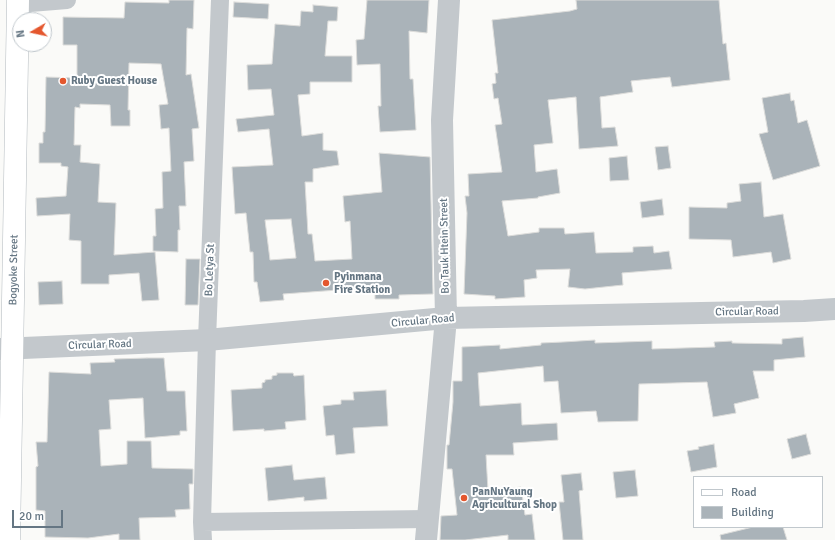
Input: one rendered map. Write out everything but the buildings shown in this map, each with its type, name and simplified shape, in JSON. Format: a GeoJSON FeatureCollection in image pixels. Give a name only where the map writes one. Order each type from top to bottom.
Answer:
{"type":"FeatureCollection","features":[{"type":"Feature","properties":{"kind":"main road","name":"Bogyoke Street"},"geometry":{"type":"LineString","coordinates":[[9,540],[6,349],[18,2]]}},
{"type":"Feature","properties":{"kind":"street"},"geometry":{"type":"LineString","coordinates":[[18,2],[67,0]]}},
{"type":"Feature","properties":{"kind":"street","name":"Bo Letya St"},"geometry":{"type":"LineString","coordinates":[[203,540],[202,522],[207,340],[220,0]]}},
{"type":"Feature","properties":{"kind":"street","name":"Bo Tauk Htein Street"},"geometry":{"type":"LineString","coordinates":[[426,540],[446,318],[442,120],[449,0]]}},
{"type":"Feature","properties":{"kind":"street","name":"Circular Road"},"geometry":{"type":"LineString","coordinates":[[6,349],[207,340],[446,318],[804,311],[835,309]]}},
{"type":"Feature","properties":{"kind":"street"},"geometry":{"type":"LineString","coordinates":[[202,522],[427,519]]}},
{"type":"Feature","properties":{"kind":"place","name":"Ruby Guest House"},"geometry":{"type":"Point","coordinates":[63,81]}},
{"type":"Feature","properties":{"kind":"place","name":"Pyinmana Fire Station"},"geometry":{"type":"Point","coordinates":[326,283]}},
{"type":"Feature","properties":{"kind":"place","name":"PanNuYaung Agricultural Shop"},"geometry":{"type":"Point","coordinates":[464,498]}}]}
